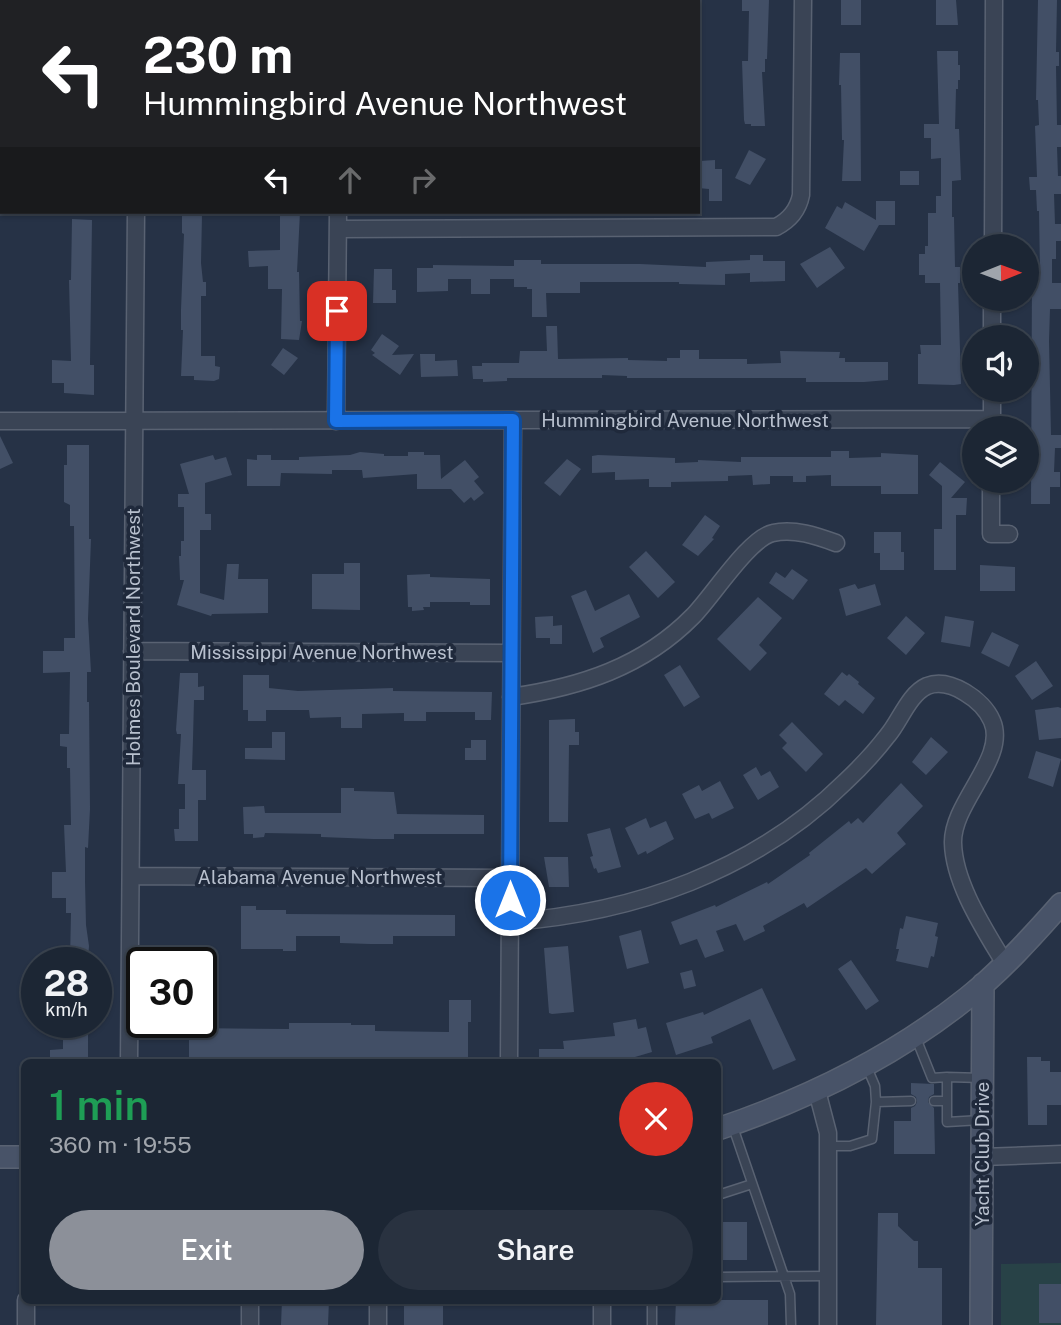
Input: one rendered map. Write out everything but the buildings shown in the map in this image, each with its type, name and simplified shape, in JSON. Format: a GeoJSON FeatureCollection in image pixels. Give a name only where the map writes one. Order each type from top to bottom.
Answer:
{"type":"FeatureCollection","features":[{"type":"Feature","properties":{"kind":"main road"},"geometry":{"type":"LineString","coordinates":[[725,1126],[817,1091],[914,1035],[983,984],[1061,904]]}},
{"type":"Feature","properties":{"kind":"main road","name":"Yacht Club Drive"},"geometry":{"type":"LineString","coordinates":[[981,1325],[983,984]]}},
{"type":"Feature","properties":{"kind":"main road"},"geometry":{"type":"LineString","coordinates":[[0,1157],[21,1157]]}},
{"type":"Feature","properties":{"kind":"street"},"geometry":{"type":"LineString","coordinates":[[338,229],[776,227],[794,213],[801,195],[803,0]]}},
{"type":"Feature","properties":{"kind":"street"},"geometry":{"type":"LineString","coordinates":[[993,0],[993,234]]}},
{"type":"Feature","properties":{"kind":"street","name":"Holmes Boulevard Northwest"},"geometry":{"type":"LineString","coordinates":[[129,1059],[136,214]]}},
{"type":"Feature","properties":{"kind":"street"},"geometry":{"type":"LineString","coordinates":[[336,421],[338,214]]}},
{"type":"Feature","properties":{"kind":"street"},"geometry":{"type":"LineString","coordinates":[[509,1059],[513,420]]}},
{"type":"Feature","properties":{"kind":"street","name":"Hummingbird Avenue Northwest"},"geometry":{"type":"LineString","coordinates":[[0,421],[513,420],[962,424]]}},
{"type":"Feature","properties":{"kind":"street"},"geometry":{"type":"LineString","coordinates":[[992,493],[991,534],[1009,534]]}},
{"type":"Feature","properties":{"kind":"street"},"geometry":{"type":"LineString","coordinates":[[511,698],[580,684],[607,674],[648,653],[692,617],[754,544],[773,533],[796,532],[836,543]]}},
{"type":"Feature","properties":{"kind":"street","name":"Mississippi Avenue Northwest"},"geometry":{"type":"LineString","coordinates":[[132,651],[512,653]]}},
{"type":"Feature","properties":{"kind":"street"},"geometry":{"type":"LineString","coordinates":[[510,922],[552,918],[629,904],[690,884],[725,868],[778,837],[818,806],[845,782],[888,735],[916,695],[924,688],[944,684],[978,701],[985,708],[994,729],[992,751],[956,819],[953,841],[955,857],[966,890],[1005,964]]}},
{"type":"Feature","properties":{"kind":"street","name":"Alabama Avenue Northwest"},"geometry":{"type":"LineString","coordinates":[[131,876],[510,878]]}},
{"type":"Feature","properties":{"kind":"street"},"geometry":{"type":"LineString","coordinates":[[817,1091],[828,1133],[828,1325]]}},
{"type":"Feature","properties":{"kind":"street"},"geometry":{"type":"LineString","coordinates":[[982,1157],[1061,1154]]}},
{"type":"Feature","properties":{"kind":"street"},"geometry":{"type":"LineString","coordinates":[[26,1304],[26,1325]]}},
{"type":"Feature","properties":{"kind":"street"},"geometry":{"type":"LineString","coordinates":[[250,1304],[250,1325]]}},
{"type":"Feature","properties":{"kind":"street"},"geometry":{"type":"LineString","coordinates":[[378,1304],[378,1325]]}},
{"type":"Feature","properties":{"kind":"street"},"geometry":{"type":"LineString","coordinates":[[602,1304],[602,1325]]}},
{"type":"Feature","properties":{"kind":"lane"},"geometry":{"type":"LineString","coordinates":[[914,1035],[932,1077],[982,1078]]}},
{"type":"Feature","properties":{"kind":"lane"},"geometry":{"type":"LineString","coordinates":[[828,1146],[849,1146],[872,1139],[875,1086],[866,1065]]}},
{"type":"Feature","properties":{"kind":"lane"},"geometry":{"type":"LineString","coordinates":[[947,1077],[947,1122],[982,1120]]}},
{"type":"Feature","properties":{"kind":"lane"},"geometry":{"type":"LineString","coordinates":[[876,1102],[911,1101]]}},
{"type":"Feature","properties":{"kind":"lane"},"geometry":{"type":"LineString","coordinates":[[934,1101],[947,1101]]}},
{"type":"Feature","properties":{"kind":"lane"},"geometry":{"type":"LineString","coordinates":[[725,1126],[752,1184],[790,1294],[790,1325]]}},
{"type":"Feature","properties":{"kind":"lane"},"geometry":{"type":"LineString","coordinates":[[721,1194],[752,1184]]}},
{"type":"Feature","properties":{"kind":"lane"},"geometry":{"type":"LineString","coordinates":[[721,1277],[828,1276]]}},
{"type":"Feature","properties":{"kind":"lane"},"geometry":{"type":"LineString","coordinates":[[652,1304],[652,1325]]}},
{"type":"Feature","properties":{"kind":"green space"},"geometry":{"type":"Polygon","coordinates":[[[1061,1263],[1061,1325],[1001,1325],[1001,1264],[1061,1263]]]}},
{"type":"Feature","properties":{"kind":"route"},"geometry":{"type":"LineString","coordinates":[[337,311],[336,421],[513,420],[510,900]]}}]}
